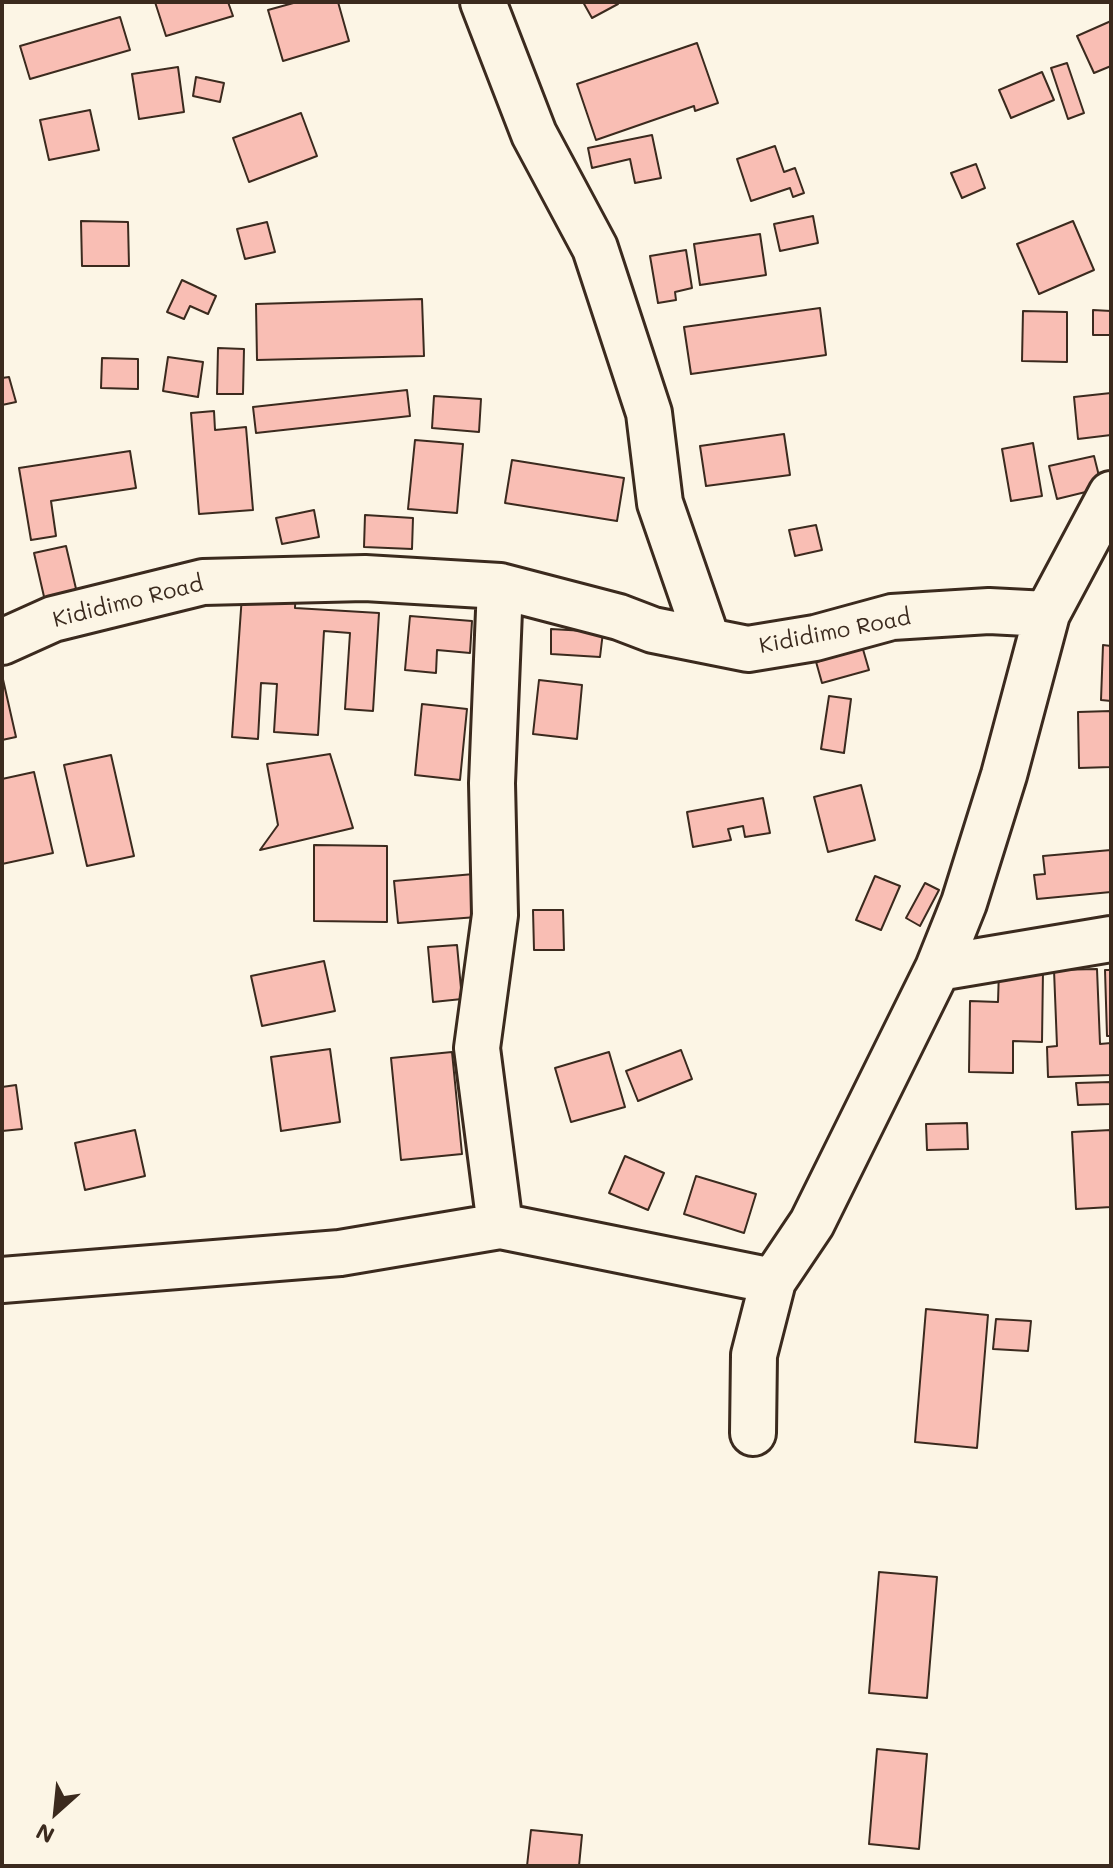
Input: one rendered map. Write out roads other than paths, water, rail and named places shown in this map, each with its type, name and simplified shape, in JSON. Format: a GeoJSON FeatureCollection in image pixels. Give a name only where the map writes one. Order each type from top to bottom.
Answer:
{"type":"FeatureCollection","features":[{"type":"Feature","properties":{"kind":"street"},"geometry":{"type":"LineString","coordinates":[[483,2],[534,134],[595,248],[649,413],[660,503],[707,639]]}},
{"type":"Feature","properties":{"kind":"street"},"geometry":{"type":"LineString","coordinates":[[753,1433],[754,1355],[773,1281],[812,1223],[938,968],[964,903],[1004,775],[1047,614],[1111,494]]}},
{"type":"Feature","properties":{"kind":"street","name":"Kididimo Road"},"geometry":{"type":"LineString","coordinates":[[2,642],[53,619],[203,582],[365,578],[500,586],[619,617],[653,630],[748,649],[815,638],[892,617],[989,611],[1047,614]]}},
{"type":"Feature","properties":{"kind":"street"},"geometry":{"type":"LineString","coordinates":[[500,586],[492,783],[495,915],[477,1048],[500,1226]]}},
{"type":"Feature","properties":{"kind":"street"},"geometry":{"type":"LineString","coordinates":[[938,968],[1111,939]]}},
{"type":"Feature","properties":{"kind":"street"},"geometry":{"type":"LineString","coordinates":[[2,1280],[340,1253],[500,1226],[773,1281]]}}]}
